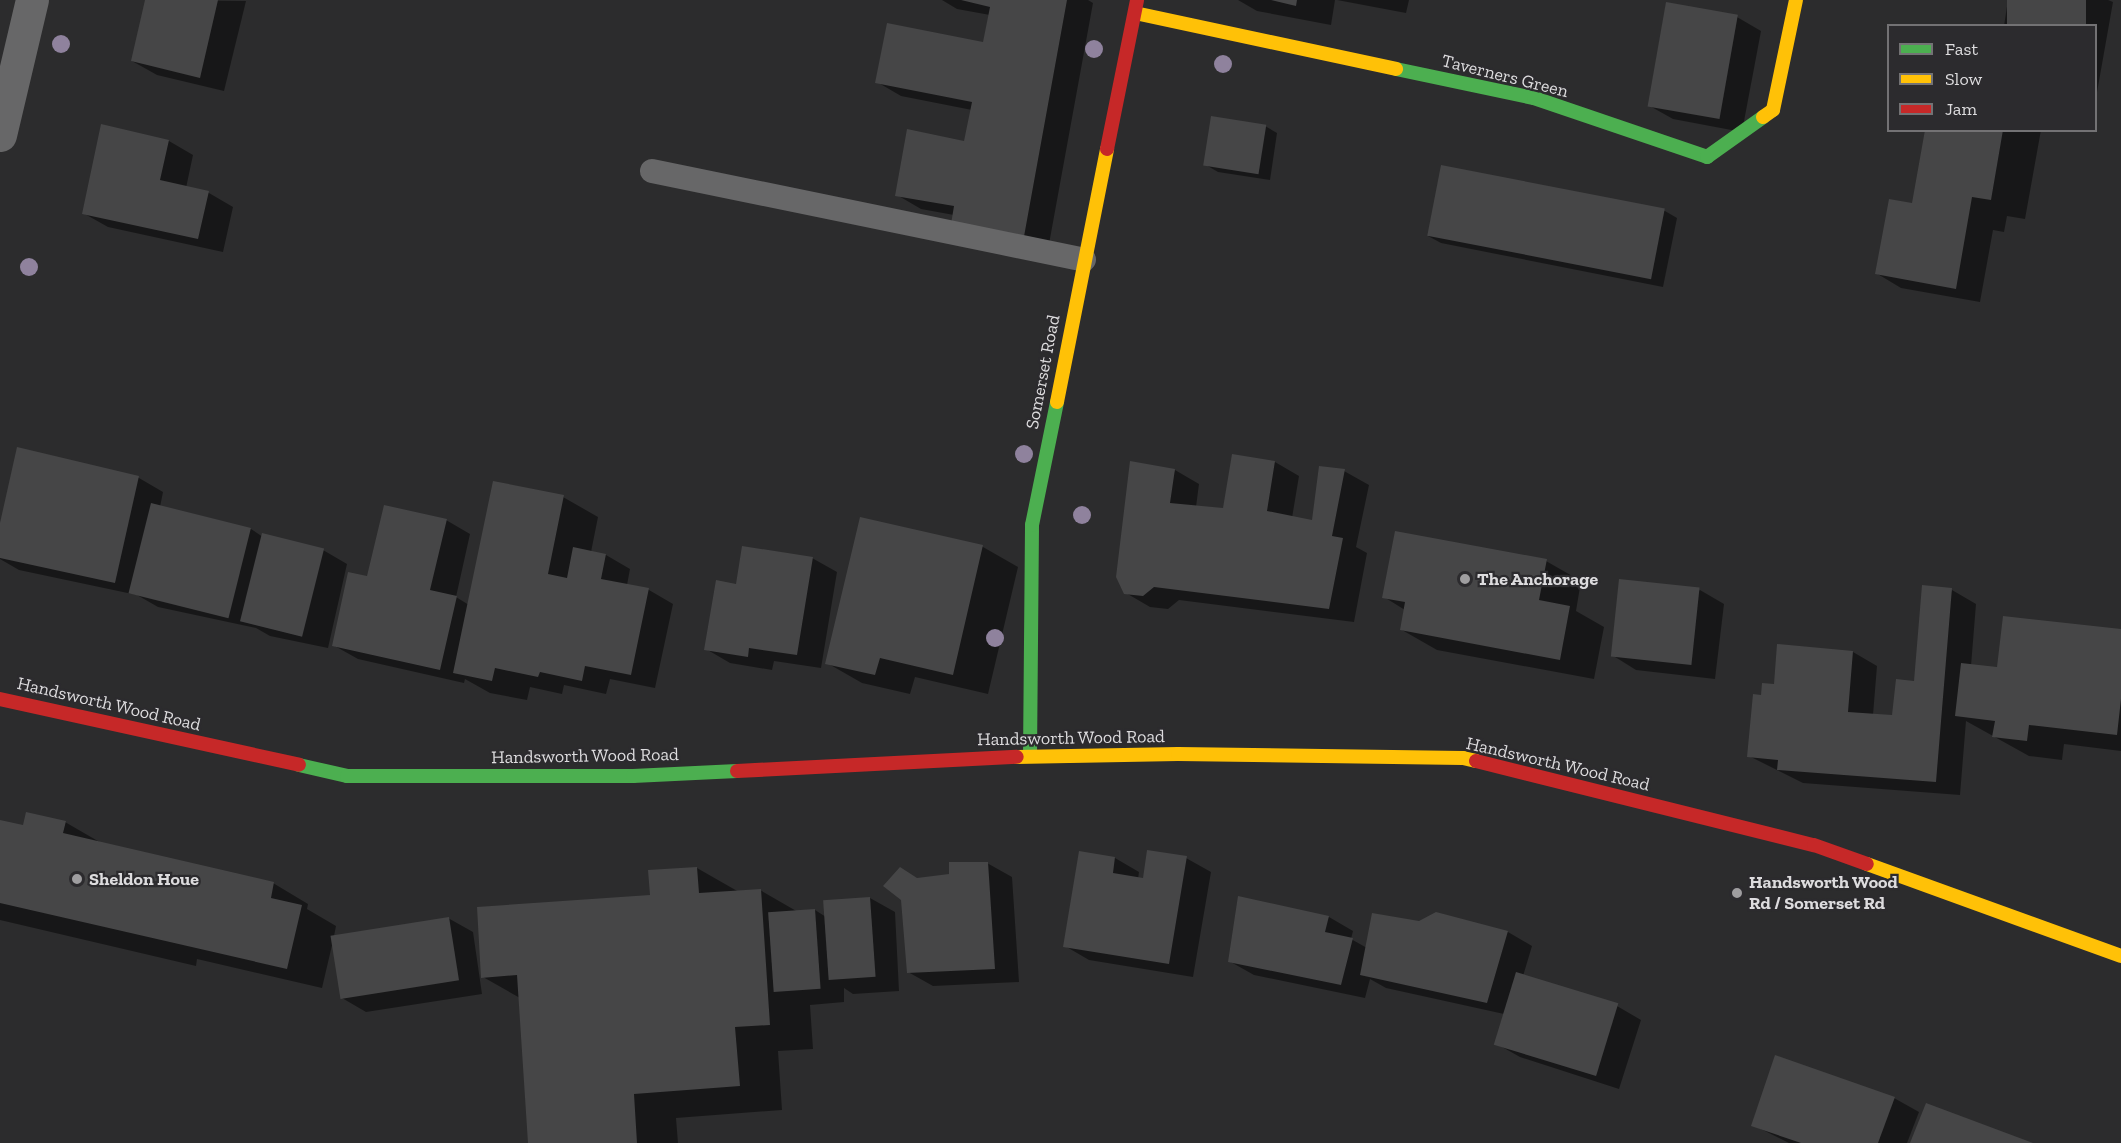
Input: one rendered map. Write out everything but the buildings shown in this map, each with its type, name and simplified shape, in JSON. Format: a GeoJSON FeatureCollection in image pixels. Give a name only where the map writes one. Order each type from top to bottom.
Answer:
{"type":"FeatureCollection","features":[{"type":"Feature","properties":{"kind":"main road","name":"Taverners Green"},"geometry":{"type":"LineString","coordinates":[[1136,7],[1534,98],[1707,157],[1773,110],[1797,0]]}},
{"type":"Feature","properties":{"kind":"main road","name":"Somerset Road"},"geometry":{"type":"LineString","coordinates":[[1029,756],[1032,525],[1136,7]]}},
{"type":"Feature","properties":{"kind":"main road","name":"Handsworth Wood Road"},"geometry":{"type":"LineString","coordinates":[[0,699],[346,776],[633,776],[1029,756],[1178,754],[1463,758],[1814,845],[2121,956]]}},
{"type":"Feature","properties":{"kind":"street"},"geometry":{"type":"LineString","coordinates":[[0,135],[32,0]]}},
{"type":"Feature","properties":{"kind":"lane"},"geometry":{"type":"LineString","coordinates":[[652,171],[1084,260]]}},
{"type":"Feature","properties":{"kind":"traffic: fast"},"geometry":{"type":"LineString","coordinates":[[1396,69],[1534,98],[1707,157],[1763,117]]}},
{"type":"Feature","properties":{"kind":"traffic: fast"},"geometry":{"type":"LineString","coordinates":[[1030,756],[1032,525],[1057,402]]}},
{"type":"Feature","properties":{"kind":"traffic: fast"},"geometry":{"type":"LineString","coordinates":[[299,765],[347,776],[633,776],[737,771]]}},
{"type":"Feature","properties":{"kind":"traffic: slow"},"geometry":{"type":"LineString","coordinates":[[1763,117],[1773,110],[1796,0]]}},
{"type":"Feature","properties":{"kind":"traffic: slow"},"geometry":{"type":"LineString","coordinates":[[1135,13],[1396,69]]}},
{"type":"Feature","properties":{"kind":"traffic: slow"},"geometry":{"type":"LineString","coordinates":[[1057,402],[1107,149]]}},
{"type":"Feature","properties":{"kind":"traffic: slow"},"geometry":{"type":"LineString","coordinates":[[1017,757],[1178,754],[1463,758],[1476,761]]}},
{"type":"Feature","properties":{"kind":"traffic: slow"},"geometry":{"type":"LineString","coordinates":[[1867,864],[2121,956]]}},
{"type":"Feature","properties":{"kind":"traffic: jam"},"geometry":{"type":"LineString","coordinates":[[1107,149],[1137,0]]}},
{"type":"Feature","properties":{"kind":"traffic: jam"},"geometry":{"type":"LineString","coordinates":[[0,699],[299,765]]}},
{"type":"Feature","properties":{"kind":"traffic: jam"},"geometry":{"type":"LineString","coordinates":[[737,771],[1017,757]]}},
{"type":"Feature","properties":{"kind":"traffic: jam"},"geometry":{"type":"LineString","coordinates":[[1476,761],[1814,845],[1867,864]]}},
{"type":"Feature","properties":{"kind":"place","name":"The Anchorage"},"geometry":{"type":"Point","coordinates":[1465,579]}},
{"type":"Feature","properties":{"kind":"place","name":"Sheldon Houe"},"geometry":{"type":"Point","coordinates":[77,879]}},
{"type":"Feature","properties":{"kind":"place","name":"Handsworth Wood Rd / Somerset Rd"},"geometry":{"type":"Point","coordinates":[1737,893]}}]}
